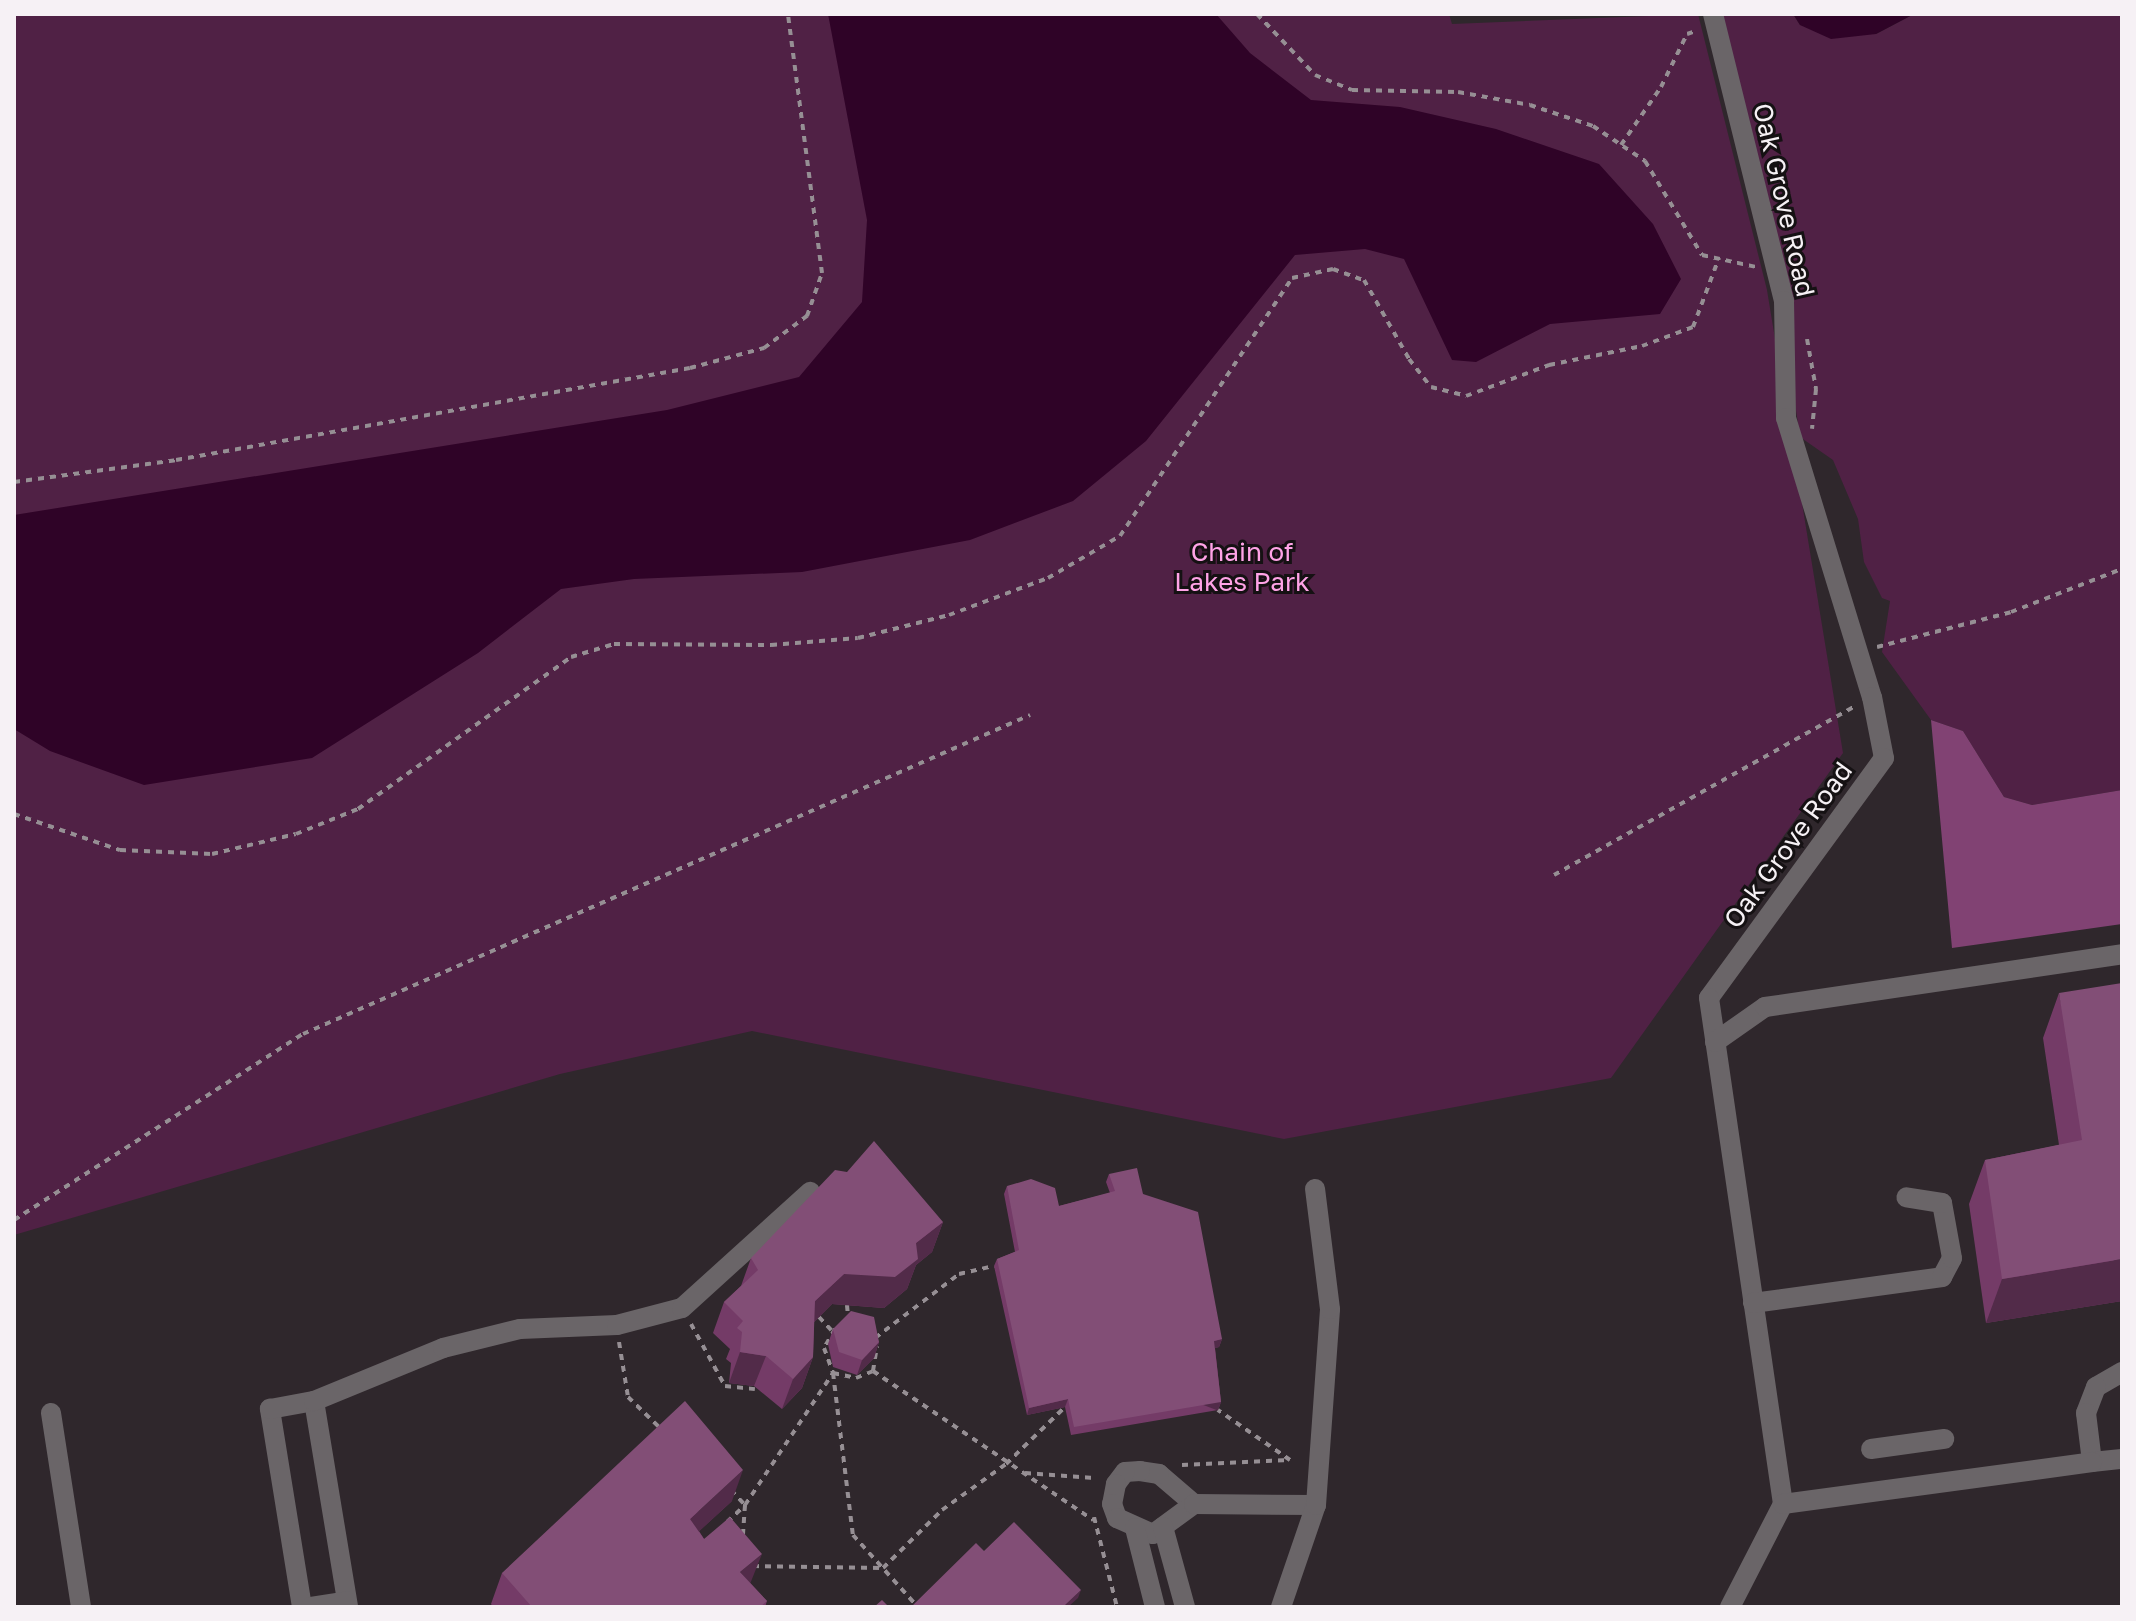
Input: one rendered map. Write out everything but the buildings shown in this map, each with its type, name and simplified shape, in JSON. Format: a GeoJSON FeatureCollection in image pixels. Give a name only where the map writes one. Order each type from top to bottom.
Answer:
{"type":"FeatureCollection","features":[{"type":"Feature","properties":{"kind":"street","name":"Oak Grove Road"},"geometry":{"type":"LineString","coordinates":[[1714,20],[1784,301],[1786,418],[1872,697],[1884,758],[1709,998],[1783,1504]]}},
{"type":"Feature","properties":{"kind":"street"},"geometry":{"type":"LineString","coordinates":[[1715,1042],[1765,1007],[2122,954]]}},
{"type":"Feature","properties":{"kind":"street"},"geometry":{"type":"LineString","coordinates":[[1281,1607],[1316,1505],[1330,1309],[1315,1189]]}},
{"type":"Feature","properties":{"kind":"street"},"geometry":{"type":"LineString","coordinates":[[302,1607],[270,1409],[314,1401],[459,1344],[520,1329],[617,1325],[682,1308],[810,1192]]}},
{"type":"Feature","properties":{"kind":"street"},"geometry":{"type":"LineString","coordinates":[[1753,1303],[1942,1277],[1952,1258],[1942,1203],[1906,1197]]}},
{"type":"Feature","properties":{"kind":"street"},"geometry":{"type":"LineString","coordinates":[[2092,1462],[2089,1400],[2106,1378],[2122,1372]]}},
{"type":"Feature","properties":{"kind":"street"},"geometry":{"type":"LineString","coordinates":[[311,1607],[347,1604],[314,1401]]}},
{"type":"Feature","properties":{"kind":"street"},"geometry":{"type":"LineString","coordinates":[[51,1413],[81,1607]]}},
{"type":"Feature","properties":{"kind":"street"},"geometry":{"type":"LineString","coordinates":[[1871,1449],[1944,1439]]}},
{"type":"Feature","properties":{"kind":"street"},"geometry":{"type":"LineString","coordinates":[[1730,1607],[1783,1504],[2122,1459]]}},
{"type":"Feature","properties":{"kind":"street"},"geometry":{"type":"LineString","coordinates":[[1194,1504],[1159,1474],[1125,1472],[1112,1504],[1117,1518],[1153,1534],[1194,1504],[1316,1505]]}},
{"type":"Feature","properties":{"kind":"street"},"geometry":{"type":"LineString","coordinates":[[1163,1527],[1185,1607]]}},
{"type":"Feature","properties":{"kind":"street"},"geometry":{"type":"LineString","coordinates":[[1135,1528],[1155,1607]]}},
{"type":"Feature","properties":{"kind":"path"},"geometry":{"type":"LineString","coordinates":[[14,482],[254,446],[690,368],[764,348],[807,316],[822,273],[788,14]]}},
{"type":"Feature","properties":{"kind":"path"},"geometry":{"type":"LineString","coordinates":[[1257,14],[1315,75],[1352,90],[1458,92],[1530,105],[1593,126],[1645,161],[1702,255],[1775,271]]}},
{"type":"Feature","properties":{"kind":"path"},"geometry":{"type":"LineString","coordinates":[[1621,145],[1661,87],[1687,34],[1714,20]]}},
{"type":"Feature","properties":{"kind":"path"},"geometry":{"type":"LineString","coordinates":[[14,814],[120,850],[212,854],[296,834],[358,809],[571,657],[614,644],[771,645],[858,638],[949,615],[1048,578],[1120,536],[1292,278],[1333,269],[1364,280],[1409,359],[1431,387],[1466,396],[1549,365],[1642,346],[1693,327],[1719,258]]}},
{"type":"Feature","properties":{"kind":"path"},"geometry":{"type":"LineString","coordinates":[[1805,327],[1816,389],[1811,434]]}},
{"type":"Feature","properties":{"kind":"path"},"geometry":{"type":"LineString","coordinates":[[1872,634],[1877,648],[1952,630],[2122,569]]}},
{"type":"Feature","properties":{"kind":"path"},"geometry":{"type":"LineString","coordinates":[[1554,875],[1872,697]]}},
{"type":"Feature","properties":{"kind":"path"},"geometry":{"type":"LineString","coordinates":[[14,1220],[303,1034],[1030,715]]}},
{"type":"Feature","properties":{"kind":"path"},"geometry":{"type":"LineString","coordinates":[[875,1337],[959,1274],[994,1266]]}},
{"type":"Feature","properties":{"kind":"path"},"geometry":{"type":"LineString","coordinates":[[847,1305],[848,1322]]}},
{"type":"Feature","properties":{"kind":"path"},"geometry":{"type":"LineString","coordinates":[[682,1308],[725,1386],[755,1389]]}},
{"type":"Feature","properties":{"kind":"path"},"geometry":{"type":"LineString","coordinates":[[819,1317],[831,1330]]}},
{"type":"Feature","properties":{"kind":"path"},"geometry":{"type":"LineString","coordinates":[[856,1324],[848,1322],[831,1330],[824,1348],[833,1373],[853,1535],[917,1606]]}},
{"type":"Feature","properties":{"kind":"path"},"geometry":{"type":"LineString","coordinates":[[617,1325],[628,1397],[655,1427],[672,1426]]}},
{"type":"Feature","properties":{"kind":"path"},"geometry":{"type":"LineString","coordinates":[[869,1331],[875,1337],[878,1355],[873,1371]]}},
{"type":"Feature","properties":{"kind":"path"},"geometry":{"type":"LineString","coordinates":[[813,1347],[824,1348]]}},
{"type":"Feature","properties":{"kind":"path"},"geometry":{"type":"LineString","coordinates":[[833,1373],[856,1378],[873,1371]]}},
{"type":"Feature","properties":{"kind":"path"},"geometry":{"type":"LineString","coordinates":[[873,1371],[1093,1520]]}},
{"type":"Feature","properties":{"kind":"path"},"geometry":{"type":"LineString","coordinates":[[724,1525],[745,1505],[833,1373]]}},
{"type":"Feature","properties":{"kind":"path"},"geometry":{"type":"LineString","coordinates":[[740,1566],[883,1568],[942,1510],[1007,1462],[1065,1407]]}},
{"type":"Feature","properties":{"kind":"path"},"geometry":{"type":"LineString","coordinates":[[1024,1473],[1094,1478]]}},
{"type":"Feature","properties":{"kind":"path"},"geometry":{"type":"LineString","coordinates":[[724,1482],[745,1505],[741,1551]]}},
{"type":"Feature","properties":{"kind":"green space","name":"Chain of Lakes Park"},"geometry":{"type":"Polygon","coordinates":[[[14,14],[1449,14],[1452,24],[1698,14],[1767,290],[1843,753],[1611,1078],[1284,1139],[752,1031],[560,1074],[14,1235],[14,14]]]}},
{"type":"Feature","properties":{"kind":"green space"},"geometry":{"type":"Polygon","coordinates":[[[1710,14],[1793,14],[1800,25],[1876,34],[1914,14],[2122,14],[2122,790],[2032,805],[2004,797],[1963,731],[1931,720],[1882,652],[1890,601],[1882,598],[1864,562],[1858,519],[1833,460],[1800,437],[1778,289],[1710,14]]]}},
{"type":"Feature","properties":{"kind":"shaded area"},"geometry":{"type":"Polygon","coordinates":[[[828,14],[1216,14],[1250,53],[1311,100],[1400,107],[1496,129],[1599,164],[1653,224],[1681,279],[1660,314],[1550,324],[1476,362],[1452,360],[1404,259],[1365,249],[1295,255],[1146,441],[1073,501],[970,540],[802,572],[634,579],[561,589],[478,653],[312,758],[144,785],[50,751],[14,729],[14,515],[667,410],[799,377],[862,302],[867,220],[828,14]]]}},
{"type":"Feature","properties":{"kind":"shaded area"},"geometry":{"type":"Polygon","coordinates":[[[1793,14],[1914,14],[1876,34],[1831,39],[1800,25],[1793,14]]]}},
{"type":"Feature","properties":{"kind":"shaded area"},"geometry":{"type":"Polygon","coordinates":[[[1931,720],[1963,731],[2004,797],[2032,805],[2122,790],[2122,924],[1952,948],[1931,720]]]}}]}
